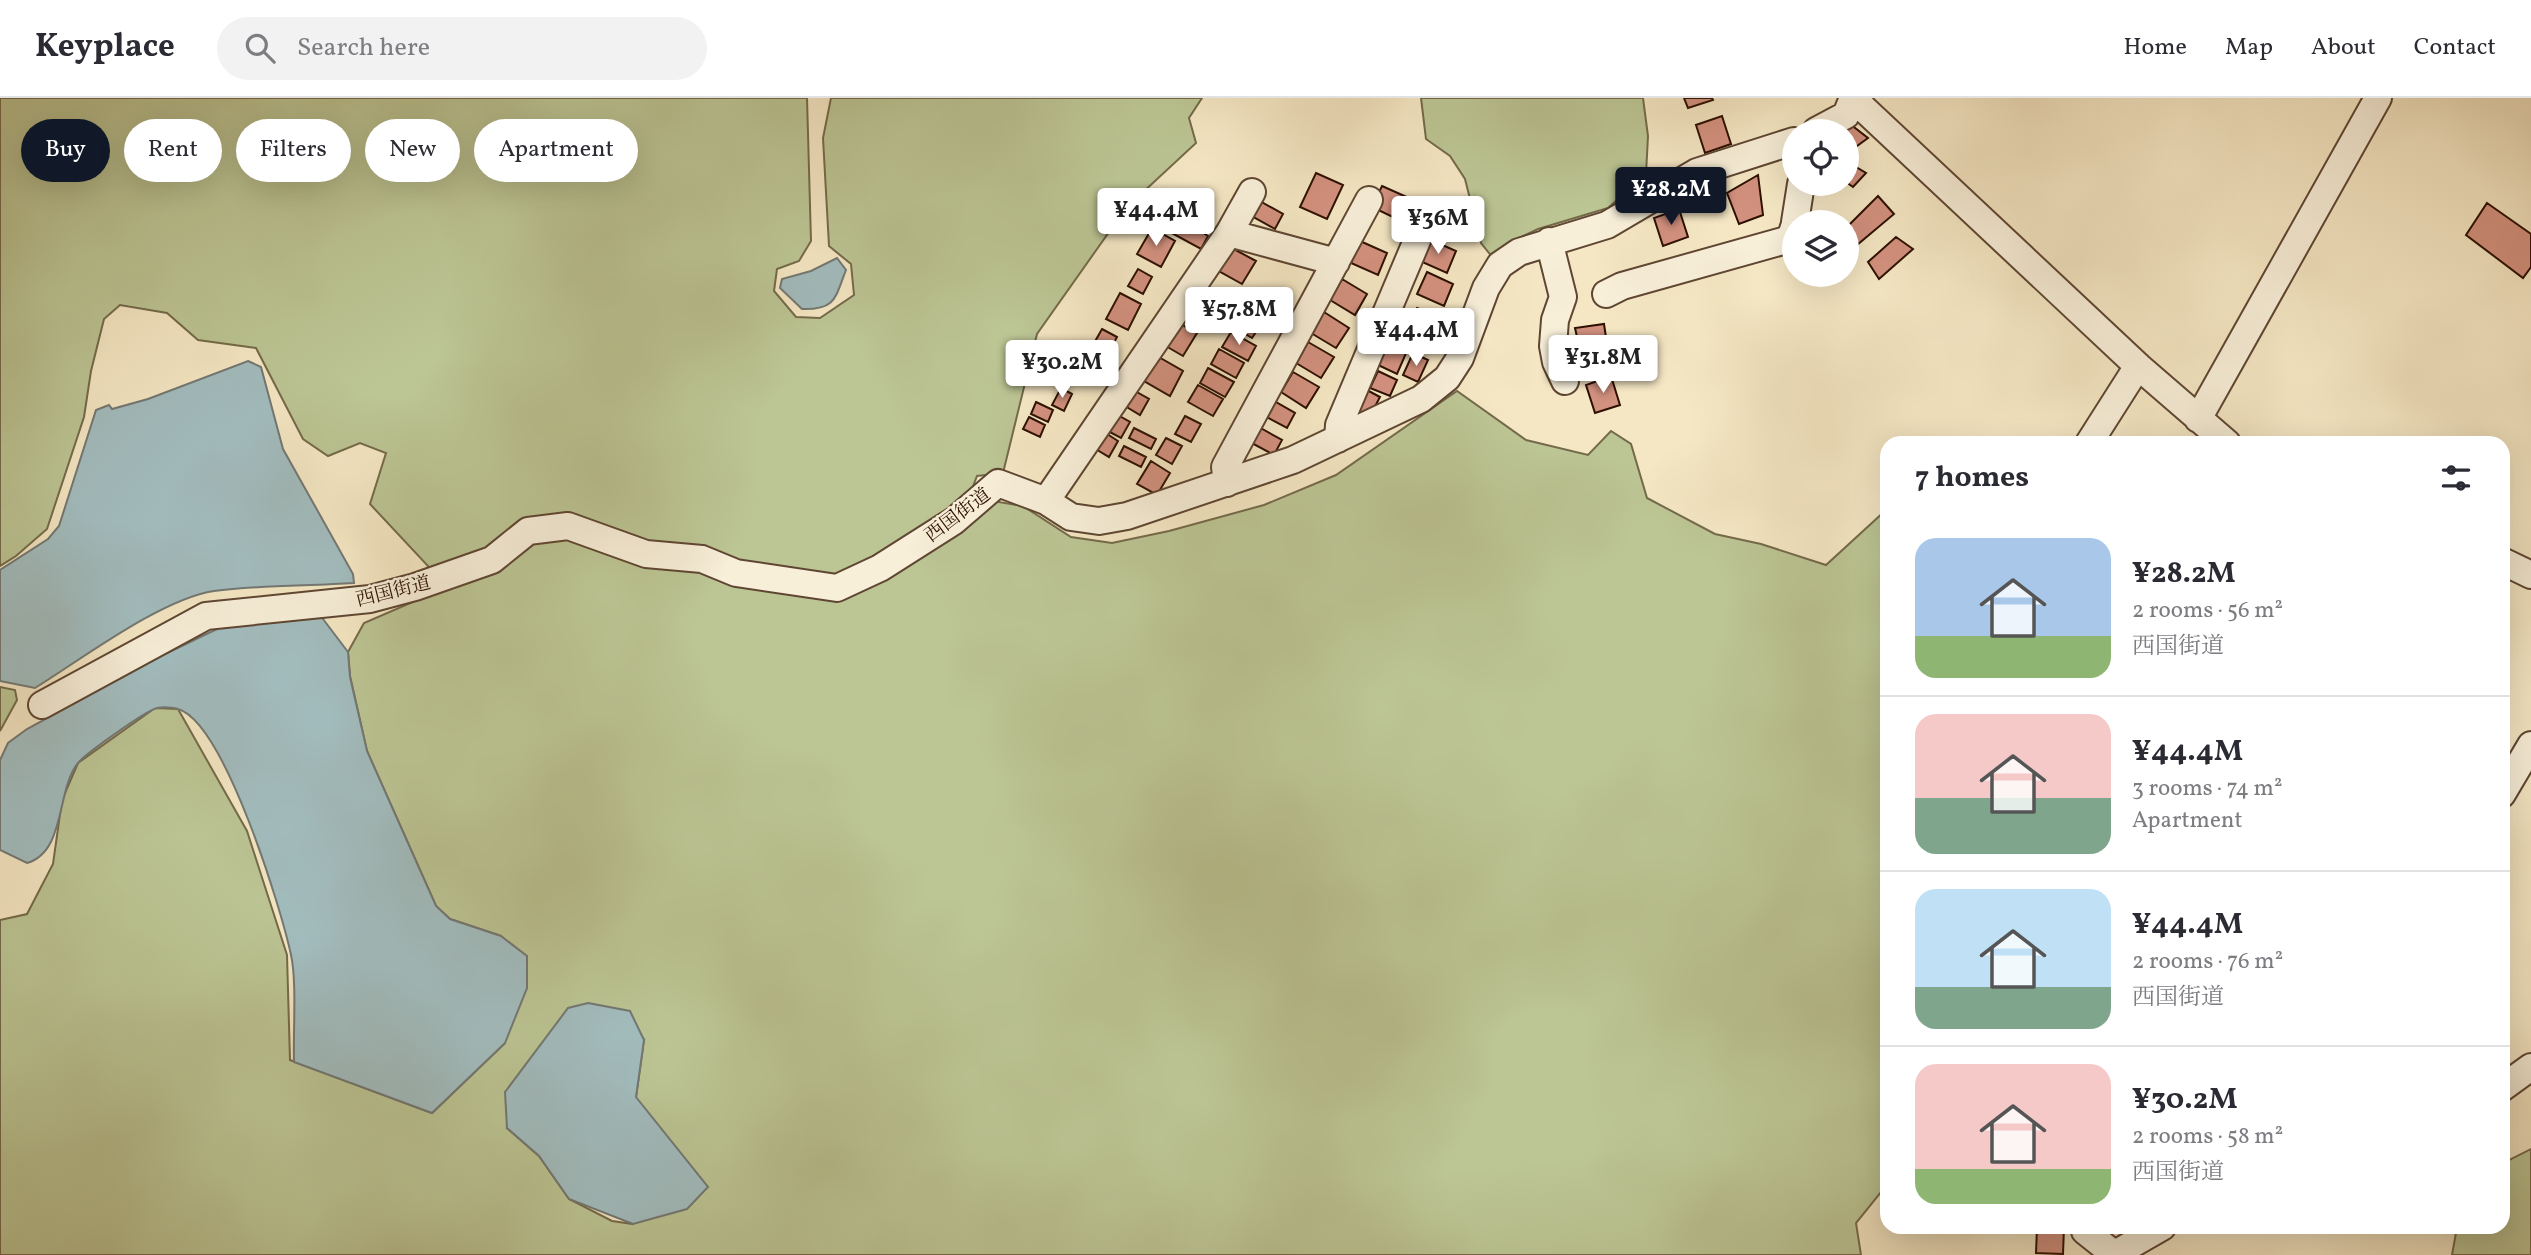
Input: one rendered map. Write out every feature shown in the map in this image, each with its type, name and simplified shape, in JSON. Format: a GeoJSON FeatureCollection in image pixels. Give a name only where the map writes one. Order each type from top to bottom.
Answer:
{"type":"FeatureCollection","features":[{"type":"Feature","properties":{"kind":"street"},"geometry":{"type":"LineString","coordinates":[[1838,119],[1846,115],[1855,98],[2138,366],[2219,436]]}},
{"type":"Feature","properties":{"kind":"street"},"geometry":{"type":"LineString","coordinates":[[2198,419],[2378,98]]}},
{"type":"Feature","properties":{"kind":"street","name":"西国街道"},"geometry":{"type":"LineString","coordinates":[[42,705],[206,616],[369,599],[415,587],[492,561],[528,531],[568,526],[646,554],[702,559],[736,573],[837,588],[880,568],[954,520],[998,483],[1046,501],[1072,517],[1099,521],[1127,516],[1293,460],[1421,399],[1447,378],[1460,358],[1486,288],[1500,265],[1519,252],[1607,225],[1698,172],[1782,145]]}},
{"type":"Feature","properties":{"kind":"street"},"geometry":{"type":"LineString","coordinates":[[1046,501],[1229,233],[1252,191]]}},
{"type":"Feature","properties":{"kind":"street"},"geometry":{"type":"LineString","coordinates":[[1227,483],[1225,467],[1368,200]]}},
{"type":"Feature","properties":{"kind":"street"},"geometry":{"type":"LineString","coordinates":[[1229,233],[1336,262]]}},
{"type":"Feature","properties":{"kind":"street"},"geometry":{"type":"LineString","coordinates":[[1338,439],[1339,425],[1418,238]]}},
{"type":"Feature","properties":{"kind":"street"},"geometry":{"type":"LineString","coordinates":[[1549,241],[1563,297],[1555,320],[1553,346],[1556,362],[1565,381]]}},
{"type":"Feature","properties":{"kind":"street"},"geometry":{"type":"LineString","coordinates":[[1605,294],[1622,286],[1782,241]]}},
{"type":"Feature","properties":{"kind":"street"},"geometry":{"type":"LineString","coordinates":[[2093,436],[2138,366]]}},
{"type":"Feature","properties":{"kind":"street"},"geometry":{"type":"LineString","coordinates":[[2510,565],[2531,575]]}},
{"type":"Feature","properties":{"kind":"street"},"geometry":{"type":"LineString","coordinates":[[2510,780],[2531,745]]}},
{"type":"Feature","properties":{"kind":"street"},"geometry":{"type":"LineString","coordinates":[[2510,1082],[2531,1067]]}},
{"type":"Feature","properties":{"kind":"street"},"geometry":{"type":"LineString","coordinates":[[2089,1234],[2115,1254],[2150,1234]]}},
{"type":"Feature","properties":{"kind":"green space"},"geometry":{"type":"Polygon","coordinates":[[[0,98],[807,98],[811,241],[799,261],[777,269],[774,291],[796,317],[820,318],[854,295],[851,264],[829,246],[823,138],[831,98],[1202,98],[1189,118],[1196,143],[1126,208],[1037,334],[1003,473],[977,476],[969,497],[1023,506],[1071,537],[1112,543],[1169,531],[1264,505],[1336,475],[1457,391],[1526,440],[1588,455],[1611,431],[1631,444],[1647,498],[1715,534],[1761,544],[1826,565],[1880,516],[1880,1193],[1856,1223],[1861,1255],[0,1255],[0,920],[27,914],[53,864],[62,800],[78,763],[155,708],[178,709],[247,831],[287,955],[290,1060],[432,1113],[505,1043],[501,936],[450,919],[436,906],[367,751],[350,676],[348,652],[364,623],[422,598],[428,566],[370,504],[386,453],[360,443],[328,456],[303,439],[256,348],[198,340],[167,313],[120,305],[104,319],[91,371],[84,417],[47,529],[0,566],[0,98]],[[644,1040],[507,1128],[539,1156],[569,1199],[612,1221],[633,1224],[636,1097],[644,1040]]]}},
{"type":"Feature","properties":{"kind":"green space"},"geometry":{"type":"Polygon","coordinates":[[[1421,98],[1643,98],[1648,136],[1646,174],[1608,208],[1538,229],[1508,243],[1493,258],[1481,243],[1465,179],[1450,156],[1426,139],[1421,98]]]}},
{"type":"Feature","properties":{"kind":"green space"},"geometry":{"type":"Polygon","coordinates":[[[0,687],[15,690],[17,700],[0,731],[0,687]]]}},
{"type":"Feature","properties":{"kind":"green space"},"geometry":{"type":"Polygon","coordinates":[[[2531,1149],[2531,1255],[2452,1255],[2456,1234],[2510,1234],[2510,1160],[2531,1149]]]}},
{"type":"Feature","properties":{"kind":"water"},"geometry":{"type":"Polygon","coordinates":[[[837,258],[846,270],[836,295],[828,304],[802,309],[780,288],[782,279],[811,271],[837,258]]]}},
{"type":"Feature","properties":{"kind":"water"},"geometry":{"type":"Polygon","coordinates":[[[248,361],[261,367],[283,449],[353,574],[354,583],[231,589],[193,596],[146,618],[35,688],[0,681],[0,570],[48,539],[59,526],[96,410],[109,405],[112,409],[148,399],[248,361]]]}},
{"type":"Feature","properties":{"kind":"water"},"geometry":{"type":"Polygon","coordinates":[[[320,615],[348,652],[350,677],[367,751],[436,906],[450,919],[501,936],[527,956],[527,988],[505,1043],[432,1113],[294,1062],[293,966],[276,899],[248,819],[214,746],[196,721],[178,709],[162,707],[151,711],[116,733],[78,763],[66,788],[54,834],[39,857],[27,863],[0,850],[0,760],[8,743],[27,729],[161,656],[219,628],[320,615]]]}},
{"type":"Feature","properties":{"kind":"water"},"geometry":{"type":"Polygon","coordinates":[[[588,1003],[630,1011],[644,1040],[636,1097],[708,1187],[687,1209],[633,1224],[569,1199],[539,1156],[507,1128],[505,1092],[568,1008],[588,1003]]]}},
{"type":"Feature","properties":{"kind":"building"},"geometry":{"type":"Polygon","coordinates":[[[1684,98],[1712,98],[1713,100],[1688,108],[1684,98]]]}},
{"type":"Feature","properties":{"kind":"building"},"geometry":{"type":"Polygon","coordinates":[[[1722,116],[1731,144],[1705,153],[1696,125],[1722,116]]]}},
{"type":"Feature","properties":{"kind":"building"},"geometry":{"type":"Polygon","coordinates":[[[1859,131],[1868,138],[1859,145],[1859,131]]]}},
{"type":"Feature","properties":{"kind":"building"},"geometry":{"type":"Polygon","coordinates":[[[1859,169],[1866,173],[1859,181],[1859,169]]]}},
{"type":"Feature","properties":{"kind":"building"},"geometry":{"type":"Polygon","coordinates":[[[1316,173],[1343,185],[1327,219],[1300,207],[1316,173]]]}},
{"type":"Feature","properties":{"kind":"building"},"geometry":{"type":"Polygon","coordinates":[[[1758,175],[1763,215],[1739,224],[1727,193],[1758,175]]]}},
{"type":"Feature","properties":{"kind":"building"},"geometry":{"type":"Polygon","coordinates":[[[1382,186],[1409,198],[1399,220],[1372,207],[1382,186]]]}},
{"type":"Feature","properties":{"kind":"building"},"geometry":{"type":"Polygon","coordinates":[[[1878,196],[1894,214],[1859,243],[1859,215],[1878,196]]]}},
{"type":"Feature","properties":{"kind":"building"},"geometry":{"type":"Polygon","coordinates":[[[1171,198],[1195,211],[1188,223],[1208,236],[1201,249],[1157,225],[1171,198]]]}},
{"type":"Feature","properties":{"kind":"building"},"geometry":{"type":"Polygon","coordinates":[[[1432,199],[1459,211],[1449,233],[1422,221],[1432,199]]]}},
{"type":"Feature","properties":{"kind":"building"},"geometry":{"type":"Polygon","coordinates":[[[1258,200],[1283,214],[1275,229],[1250,215],[1258,200]]]}},
{"type":"Feature","properties":{"kind":"building"},"geometry":{"type":"Polygon","coordinates":[[[2487,203],[2531,234],[2531,267],[2523,278],[2466,235],[2487,203]]]}},
{"type":"Feature","properties":{"kind":"building"},"geometry":{"type":"Polygon","coordinates":[[[1679,209],[1688,237],[1663,246],[1654,218],[1679,209]]]}},
{"type":"Feature","properties":{"kind":"building"},"geometry":{"type":"Polygon","coordinates":[[[1152,228],[1175,241],[1161,267],[1137,254],[1152,228]]]}},
{"type":"Feature","properties":{"kind":"building"},"geometry":{"type":"Polygon","coordinates":[[[1896,237],[1913,249],[1879,279],[1868,262],[1896,237]]]}},
{"type":"Feature","properties":{"kind":"building"},"geometry":{"type":"Polygon","coordinates":[[[1429,239],[1456,251],[1447,273],[1420,261],[1429,239]]]}},
{"type":"Feature","properties":{"kind":"building"},"geometry":{"type":"Polygon","coordinates":[[[1360,241],[1387,253],[1378,275],[1351,263],[1360,241]]]}},
{"type":"Feature","properties":{"kind":"building"},"geometry":{"type":"Polygon","coordinates":[[[1230,247],[1256,261],[1242,284],[1217,270],[1230,247]]]}},
{"type":"Feature","properties":{"kind":"building"},"geometry":{"type":"Polygon","coordinates":[[[1138,269],[1152,277],[1143,294],[1128,286],[1138,269]]]}},
{"type":"Feature","properties":{"kind":"building"},"geometry":{"type":"Polygon","coordinates":[[[1427,272],[1453,284],[1444,306],[1417,294],[1427,272]]]}},
{"type":"Feature","properties":{"kind":"building"},"geometry":{"type":"Polygon","coordinates":[[[1342,279],[1367,294],[1355,315],[1330,300],[1342,279]]]}},
{"type":"Feature","properties":{"kind":"building"},"geometry":{"type":"Polygon","coordinates":[[[1208,288],[1228,300],[1214,323],[1195,311],[1208,288]]]}},
{"type":"Feature","properties":{"kind":"building"},"geometry":{"type":"Polygon","coordinates":[[[1120,293],[1141,304],[1128,330],[1106,319],[1120,293]]]}},
{"type":"Feature","properties":{"kind":"building"},"geometry":{"type":"Polygon","coordinates":[[[1417,308],[1444,320],[1434,342],[1407,330],[1417,308]]]}},
{"type":"Feature","properties":{"kind":"building"},"geometry":{"type":"Polygon","coordinates":[[[1324,312],[1349,328],[1336,348],[1311,333],[1324,312]]]}},
{"type":"Feature","properties":{"kind":"building"},"geometry":{"type":"Polygon","coordinates":[[[1245,314],[1262,323],[1252,338],[1237,329],[1245,314]]]}},
{"type":"Feature","properties":{"kind":"building"},"geometry":{"type":"Polygon","coordinates":[[[1177,322],[1197,333],[1183,356],[1164,345],[1177,322]]]}},
{"type":"Feature","properties":{"kind":"building"},"geometry":{"type":"Polygon","coordinates":[[[1604,324],[1610,364],[1585,372],[1575,328],[1604,324]]]}},
{"type":"Feature","properties":{"kind":"building"},"geometry":{"type":"Polygon","coordinates":[[[1102,329],[1117,337],[1108,354],[1093,345],[1102,329]]]}},
{"type":"Feature","properties":{"kind":"building"},"geometry":{"type":"Polygon","coordinates":[[[1231,332],[1256,346],[1248,361],[1222,347],[1231,332]]]}},
{"type":"Feature","properties":{"kind":"building"},"geometry":{"type":"Polygon","coordinates":[[[1308,342],[1334,357],[1321,378],[1296,363],[1308,342]]]}},
{"type":"Feature","properties":{"kind":"building"},"geometry":{"type":"Polygon","coordinates":[[[1388,343],[1407,351],[1397,374],[1378,365],[1388,343]]]}},
{"type":"Feature","properties":{"kind":"building"},"geometry":{"type":"Polygon","coordinates":[[[1219,349],[1244,363],[1236,378],[1211,364],[1219,349]]]}},
{"type":"Feature","properties":{"kind":"building"},"geometry":{"type":"Polygon","coordinates":[[[1413,353],[1428,360],[1418,382],[1403,375],[1413,353]]]}},
{"type":"Feature","properties":{"kind":"building"},"geometry":{"type":"Polygon","coordinates":[[[1157,356],[1183,371],[1170,396],[1144,381],[1157,356]]]}},
{"type":"Feature","properties":{"kind":"building"},"geometry":{"type":"Polygon","coordinates":[[[1208,368],[1234,382],[1225,397],[1200,383],[1208,368]]]}},
{"type":"Feature","properties":{"kind":"building"},"geometry":{"type":"Polygon","coordinates":[[[1378,371],[1397,380],[1390,396],[1370,388],[1378,371]]]}},
{"type":"Feature","properties":{"kind":"building"},"geometry":{"type":"Polygon","coordinates":[[[1293,372],[1319,387],[1306,408],[1281,392],[1293,372]]]}},
{"type":"Feature","properties":{"kind":"building"},"geometry":{"type":"Polygon","coordinates":[[[1611,376],[1620,405],[1595,413],[1586,385],[1611,376]]]}},
{"type":"Feature","properties":{"kind":"building"},"geometry":{"type":"Polygon","coordinates":[[[1198,385],[1223,399],[1213,416],[1188,402],[1198,385]]]}},
{"type":"Feature","properties":{"kind":"building"},"geometry":{"type":"Polygon","coordinates":[[[1061,388],[1072,394],[1064,411],[1052,405],[1061,388]]]}},
{"type":"Feature","properties":{"kind":"building"},"geometry":{"type":"Polygon","coordinates":[[[1365,389],[1380,397],[1369,418],[1354,411],[1365,389]]]}},
{"type":"Feature","properties":{"kind":"building"},"geometry":{"type":"Polygon","coordinates":[[[1135,391],[1149,399],[1140,415],[1125,406],[1135,391]]]}},
{"type":"Feature","properties":{"kind":"building"},"geometry":{"type":"Polygon","coordinates":[[[1269,398],[1295,413],[1287,428],[1261,414],[1269,398]]]}},
{"type":"Feature","properties":{"kind":"building"},"geometry":{"type":"Polygon","coordinates":[[[1036,402],[1053,410],[1048,422],[1031,414],[1036,402]]]}},
{"type":"Feature","properties":{"kind":"building"},"geometry":{"type":"Polygon","coordinates":[[[1116,414],[1130,422],[1121,438],[1106,430],[1116,414]]]}},
{"type":"Feature","properties":{"kind":"building"},"geometry":{"type":"Polygon","coordinates":[[[1185,416],[1201,424],[1191,442],[1175,434],[1185,416]]]}},
{"type":"Feature","properties":{"kind":"building"},"geometry":{"type":"Polygon","coordinates":[[[1029,417],[1045,425],[1040,437],[1023,429],[1029,417]]]}},
{"type":"Feature","properties":{"kind":"building"},"geometry":{"type":"Polygon","coordinates":[[[1257,426],[1282,440],[1274,455],[1248,441],[1257,426]]]}},
{"type":"Feature","properties":{"kind":"building"},"geometry":{"type":"Polygon","coordinates":[[[1134,428],[1156,439],[1151,449],[1129,438],[1134,428]]]}},
{"type":"Feature","properties":{"kind":"building"},"geometry":{"type":"Polygon","coordinates":[[[1104,432],[1118,441],[1109,457],[1094,448],[1104,432]]]}},
{"type":"Feature","properties":{"kind":"building"},"geometry":{"type":"Polygon","coordinates":[[[1166,438],[1182,446],[1172,464],[1156,455],[1166,438]]]}},
{"type":"Feature","properties":{"kind":"building"},"geometry":{"type":"Polygon","coordinates":[[[1124,446],[1146,457],[1141,467],[1119,456],[1124,446]]]}},
{"type":"Feature","properties":{"kind":"building"},"geometry":{"type":"Polygon","coordinates":[[[1151,461],[1170,473],[1157,495],[1137,484],[1151,461]]]}},
{"type":"Feature","properties":{"kind":"building"},"geometry":{"type":"Polygon","coordinates":[[[2037,1234],[2064,1234],[2063,1254],[2036,1253],[2037,1234]]]}}]}
